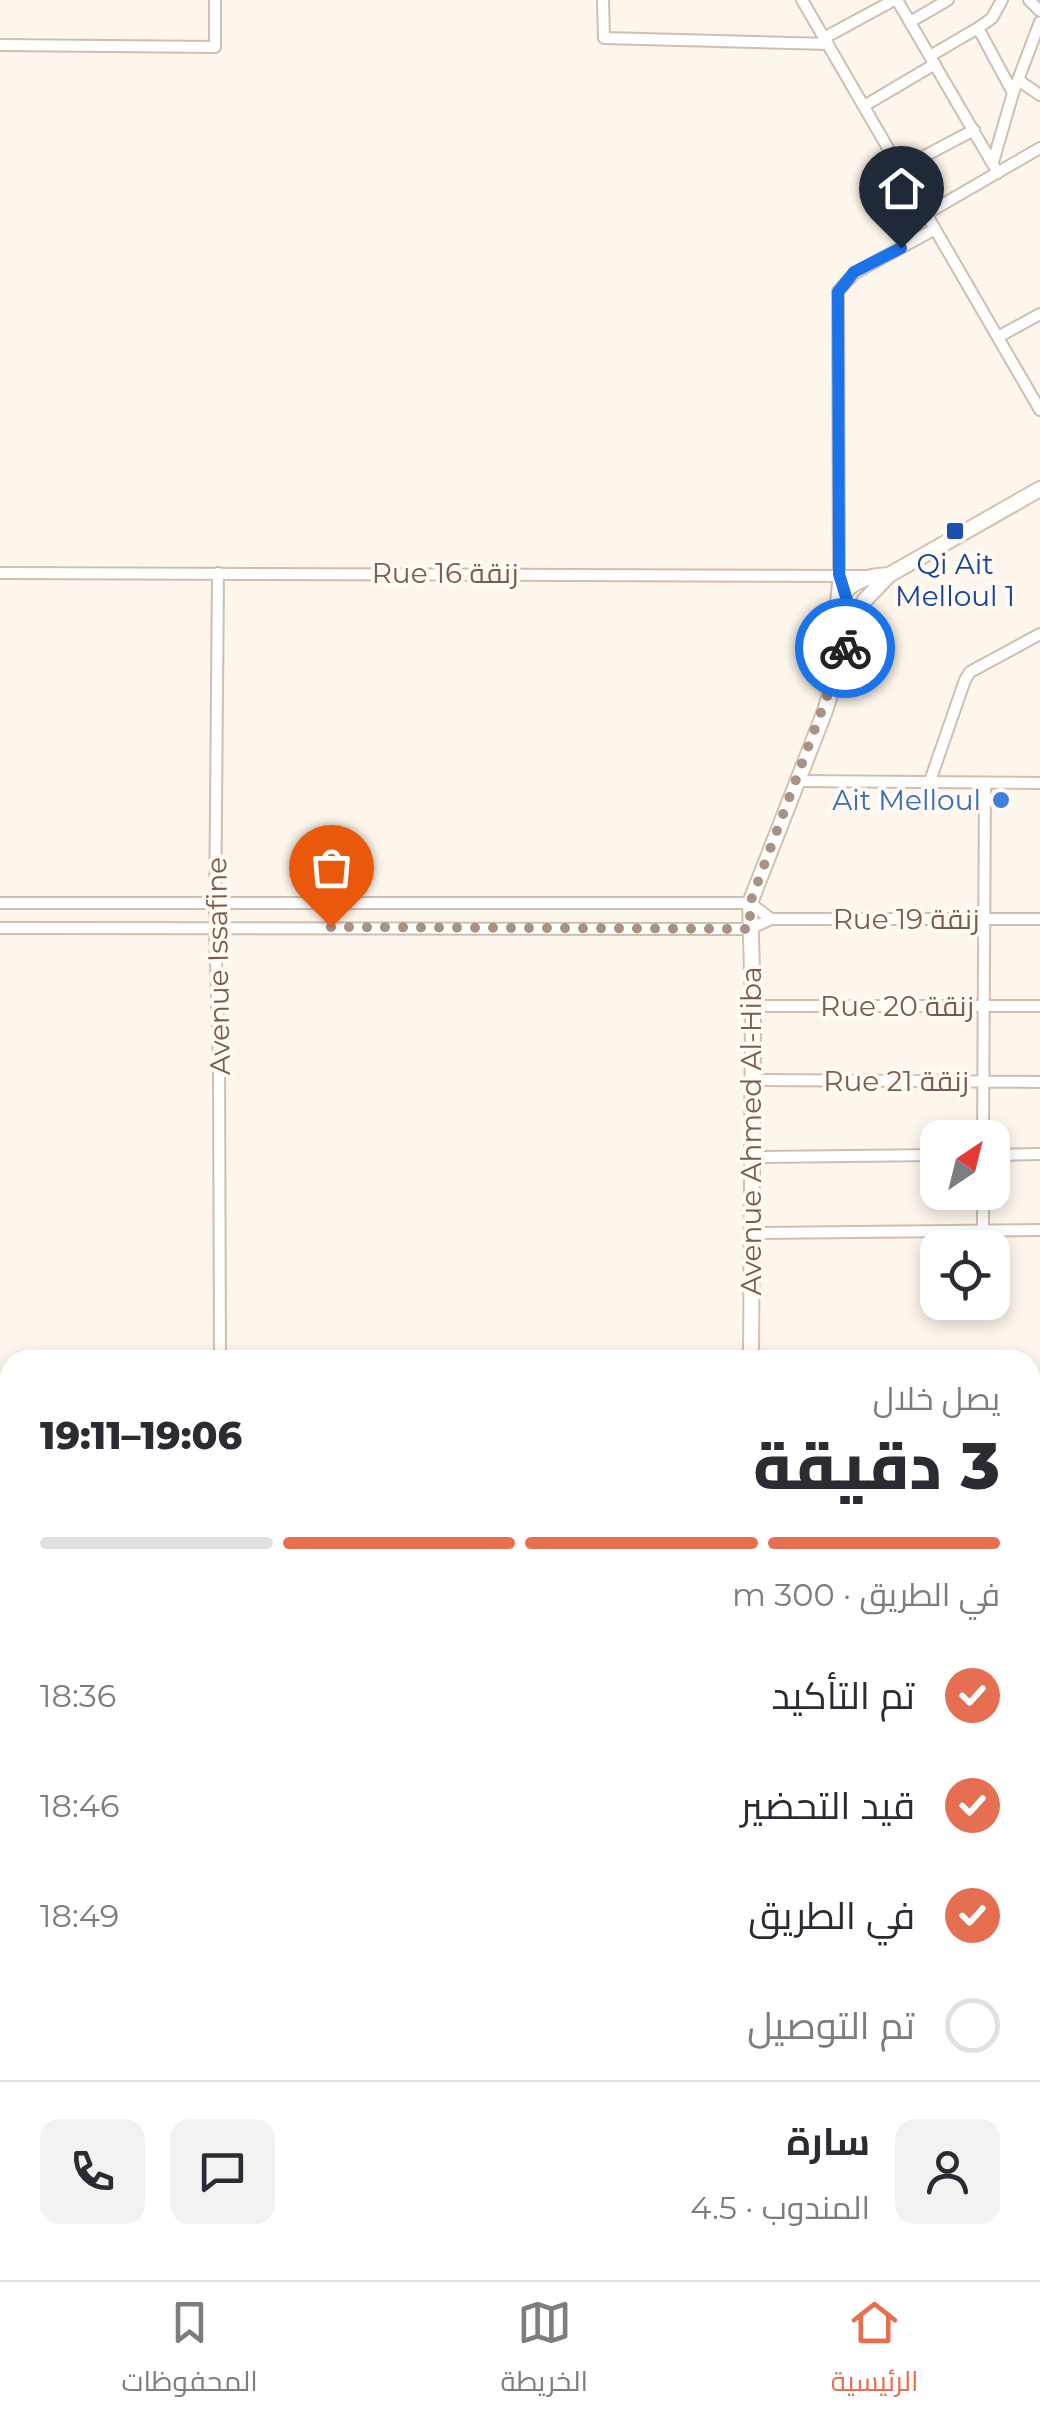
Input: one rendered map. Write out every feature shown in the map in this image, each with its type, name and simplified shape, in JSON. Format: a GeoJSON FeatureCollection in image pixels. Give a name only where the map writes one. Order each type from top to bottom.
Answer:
{"type":"FeatureCollection","features":[{"type":"Feature","properties":{"kind":"street"},"geometry":{"type":"LineString","coordinates":[[0,45],[215,47],[215,0]]}},
{"type":"Feature","properties":{"kind":"street"},"geometry":{"type":"LineString","coordinates":[[603,0],[604,38],[826,41],[896,0],[996,167]]}},
{"type":"Feature","properties":{"kind":"street"},"geometry":{"type":"LineString","coordinates":[[802,0],[1039,405]]}},
{"type":"Feature","properties":{"kind":"street"},"geometry":{"type":"LineString","coordinates":[[910,22],[948,0]]}},
{"type":"Feature","properties":{"kind":"street"},"geometry":{"type":"LineString","coordinates":[[864,106],[992,18],[1002,0]]}},
{"type":"Feature","properties":{"kind":"street"},"geometry":{"type":"LineString","coordinates":[[1029,0],[1040,10]]}},
{"type":"Feature","properties":{"kind":"street"},"geometry":{"type":"LineString","coordinates":[[996,167],[1014,93],[1040,22]]}},
{"type":"Feature","properties":{"kind":"street"},"geometry":{"type":"LineString","coordinates":[[978,28],[1014,93]]}},
{"type":"Feature","properties":{"kind":"street"},"geometry":{"type":"LineString","coordinates":[[1018,80],[1040,95]]}},
{"type":"Feature","properties":{"kind":"street"},"geometry":{"type":"LineString","coordinates":[[900,169],[974,130]]}},
{"type":"Feature","properties":{"kind":"street"},"geometry":{"type":"LineString","coordinates":[[926,214],[996,167],[1040,148]]}},
{"type":"Feature","properties":{"kind":"street"},"geometry":{"type":"LineString","coordinates":[[834,678],[839,574],[838,292],[854,272],[935,229]]}},
{"type":"Feature","properties":{"kind":"street"},"geometry":{"type":"LineString","coordinates":[[998,337],[1040,314]]}},
{"type":"Feature","properties":{"kind":"street","name":"Avenue Ahmed Al-Hiba"},"geometry":{"type":"LineString","coordinates":[[751,1350],[750,903],[824,710],[853,620],[872,589],[889,575],[1040,489]]}},
{"type":"Feature","properties":{"kind":"street","name":"Rue 16 زنقة"},"geometry":{"type":"LineString","coordinates":[[0,573],[889,575]]}},
{"type":"Feature","properties":{"kind":"street","name":"Avenue Issafine"},"geometry":{"type":"LineString","coordinates":[[218,573],[215,927],[220,1350]]}},
{"type":"Feature","properties":{"kind":"street"},"geometry":{"type":"LineString","coordinates":[[839,574],[853,620]]}},
{"type":"Feature","properties":{"kind":"street"},"geometry":{"type":"LineString","coordinates":[[835,617],[846,589],[869,576]]}},
{"type":"Feature","properties":{"kind":"street"},"geometry":{"type":"LineString","coordinates":[[930,782],[964,680],[980,665],[1038,639]]}},
{"type":"Feature","properties":{"kind":"street"},"geometry":{"type":"LineString","coordinates":[[795,781],[1040,782]]}},
{"type":"Feature","properties":{"kind":"street"},"geometry":{"type":"LineString","coordinates":[[984,1120],[985,783]]}},
{"type":"Feature","properties":{"kind":"street"},"geometry":{"type":"LineString","coordinates":[[0,903],[750,903],[771,919]]}},
{"type":"Feature","properties":{"kind":"street"},"geometry":{"type":"LineString","coordinates":[[601,903],[602,927]]}},
{"type":"Feature","properties":{"kind":"street","name":"Rue 19 زنقة"},"geometry":{"type":"LineString","coordinates":[[750,929],[771,919],[1040,919]]}},
{"type":"Feature","properties":{"kind":"street"},"geometry":{"type":"LineString","coordinates":[[0,928],[750,929]]}},
{"type":"Feature","properties":{"kind":"street","name":"Rue 20 زنقة"},"geometry":{"type":"LineString","coordinates":[[753,1006],[1040,1006]]}},
{"type":"Feature","properties":{"kind":"street","name":"Rue 21 زنقة"},"geometry":{"type":"LineString","coordinates":[[753,1080],[1040,1082]]}},
{"type":"Feature","properties":{"kind":"street"},"geometry":{"type":"LineString","coordinates":[[1010,1155],[1040,1154]]}},
{"type":"Feature","properties":{"kind":"street"},"geometry":{"type":"LineString","coordinates":[[753,1158],[920,1156]]}},
{"type":"Feature","properties":{"kind":"street"},"geometry":{"type":"LineString","coordinates":[[983,1210],[983,1230]]}},
{"type":"Feature","properties":{"kind":"street"},"geometry":{"type":"LineString","coordinates":[[1010,1230],[1040,1230]]}},
{"type":"Feature","properties":{"kind":"street"},"geometry":{"type":"LineString","coordinates":[[751,1233],[920,1231]]}},
{"type":"Feature","properties":{"kind":"way so far"},"geometry":{"type":"LineString","coordinates":[[331,927],[750,929],[750,903],[845,648]]}},
{"type":"Feature","properties":{"kind":"place","name":"Qi Ait Melloul 1"},"geometry":{"type":"Point","coordinates":[955,531]}},
{"type":"Feature","properties":{"kind":"place","name":"Ait Melloul"},"geometry":{"type":"Point","coordinates":[1001,800]}},
{"type":"Feature","properties":{"kind":"route"},"geometry":{"type":"LineString","coordinates":[[845,648],[853,620],[839,574],[838,292],[854,272],[901,248]]}}]}
